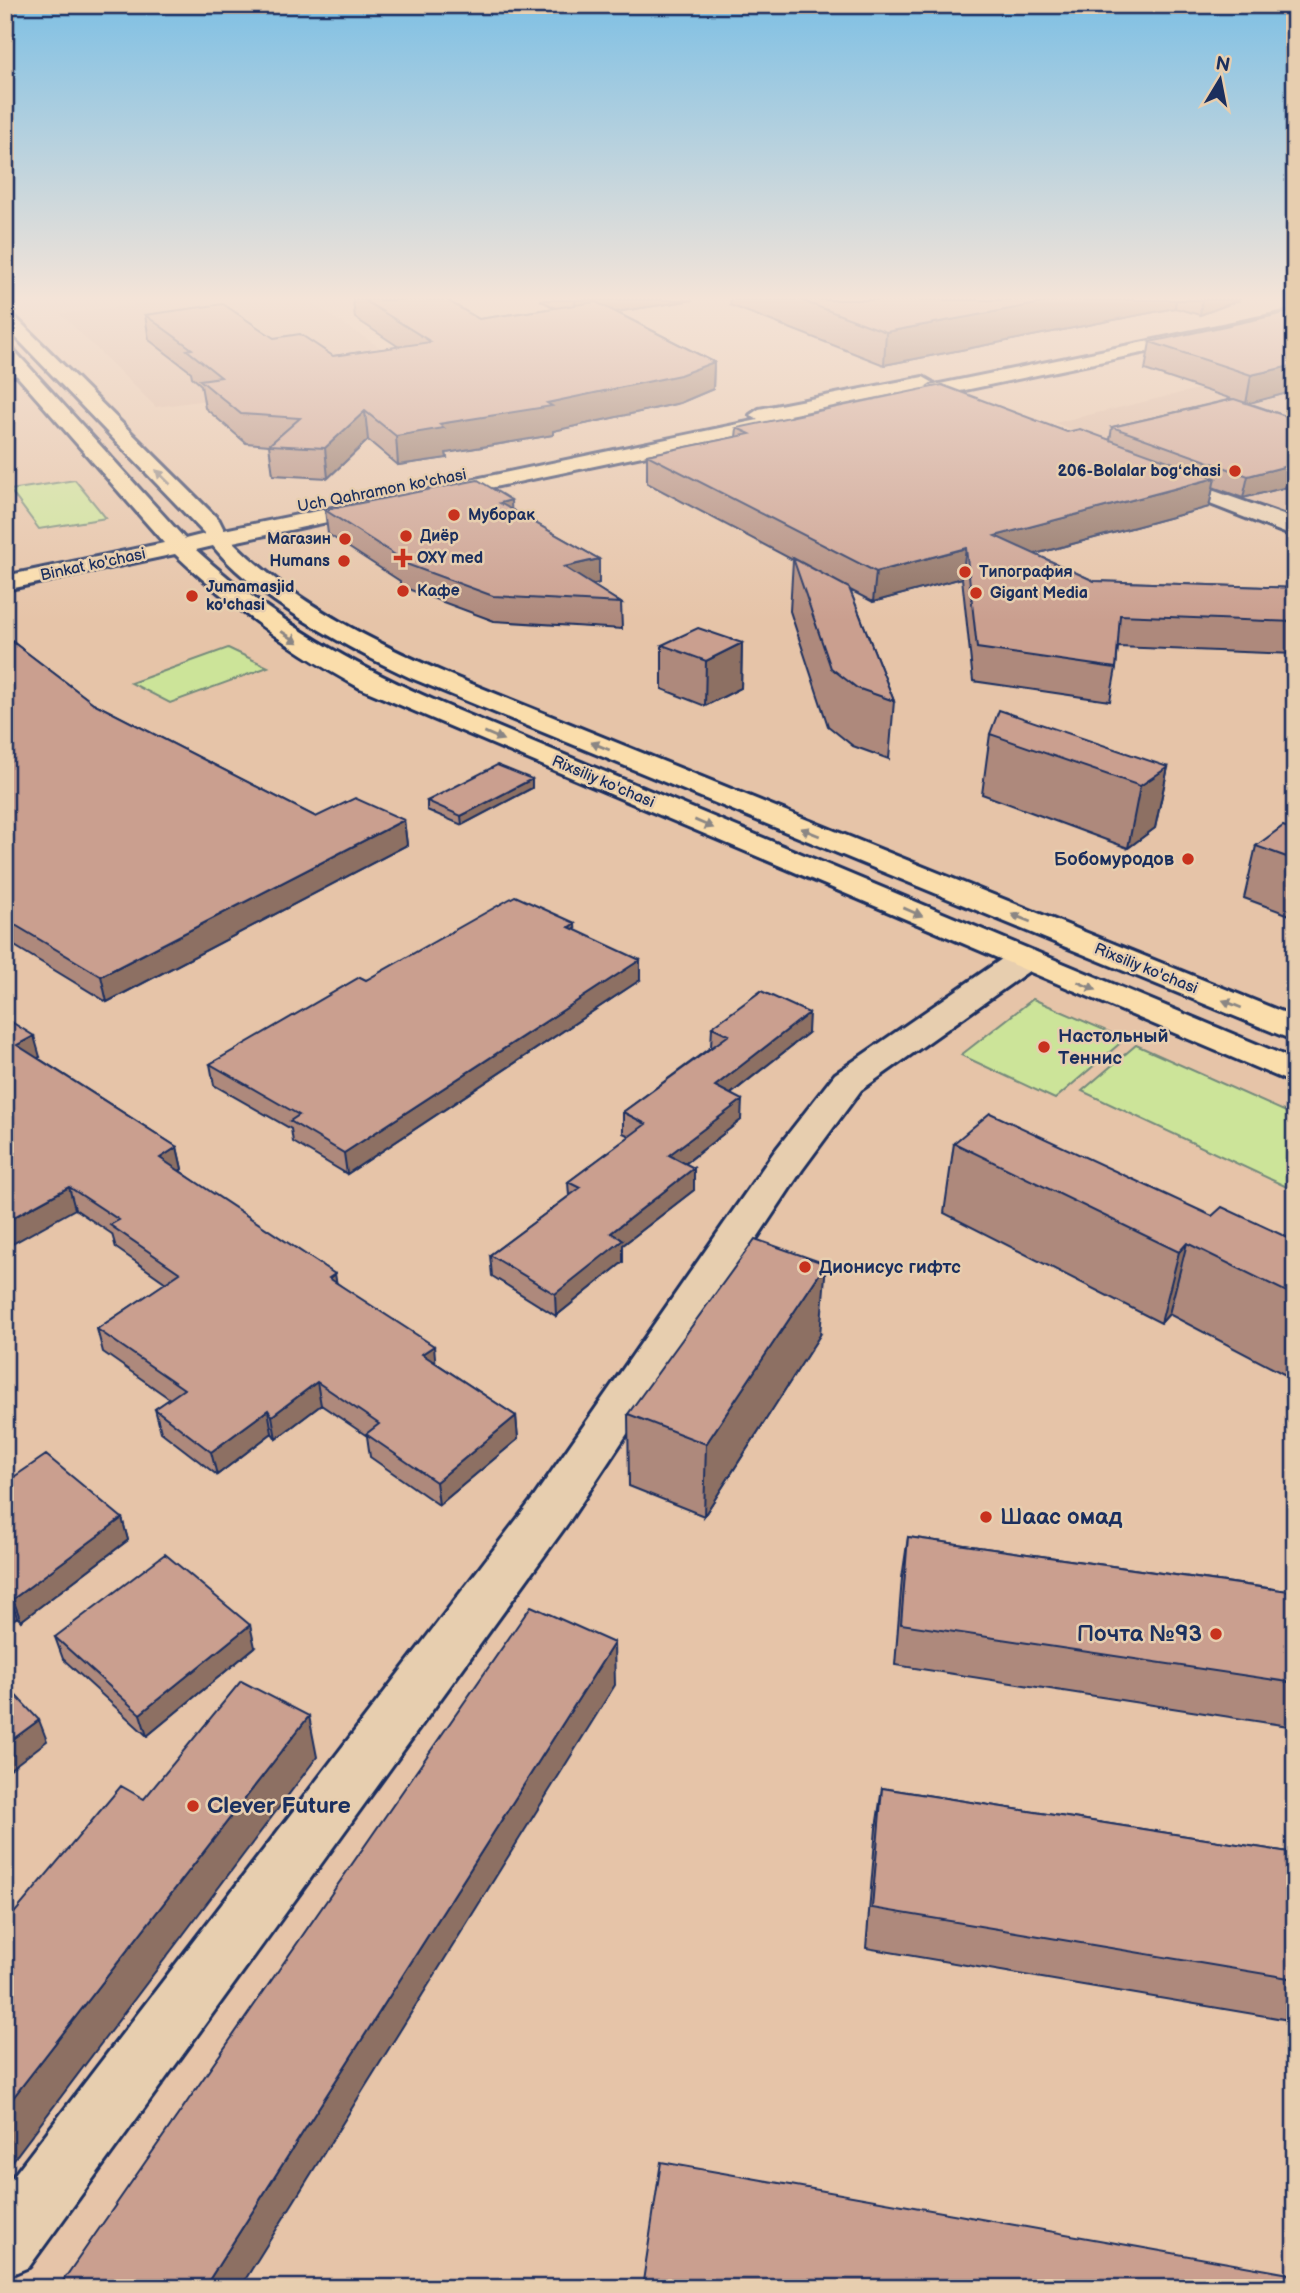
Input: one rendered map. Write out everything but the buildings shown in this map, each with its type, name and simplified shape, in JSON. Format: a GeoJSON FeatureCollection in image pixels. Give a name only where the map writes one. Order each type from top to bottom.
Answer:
{"type":"FeatureCollection","features":[{"type":"Feature","properties":{"kind":"main road","name":"Rixsiliy ko'chasi"},"geometry":{"type":"LineString","coordinates":[[50,407],[95,452],[180,547],[225,589],[269,623],[317,654],[399,695],[1295,1073]]}},
{"type":"Feature","properties":{"kind":"main road","name":"Rixsiliy ko'chasi"},"geometry":{"type":"LineString","coordinates":[[94,407],[214,532],[271,586],[324,625],[437,679],[1295,1030]]}},
{"type":"Feature","properties":{"kind":"main road","name":"Uch Qahramon ko'chasi"},"geometry":{"type":"LineString","coordinates":[[180,547],[214,532],[823,407]]}},
{"type":"Feature","properties":{"kind":"main road","name":"Uch Qahramon ko'chasi"},"geometry":{"type":"LineString","coordinates":[[733,426],[840,407]]}},
{"type":"Feature","properties":{"kind":"main road"},"geometry":{"type":"LineString","coordinates":[[95,452],[117,452],[132,446]]}},
{"type":"Feature","properties":{"kind":"main road","name":"Binkat ko'chasi"},"geometry":{"type":"LineString","coordinates":[[5,583],[180,547]]}},
{"type":"Feature","properties":{"kind":"main road"},"geometry":{"type":"LineString","coordinates":[[399,695],[397,688],[407,681],[437,679]]}},
{"type":"Feature","properties":{"kind":"street"},"geometry":{"type":"LineString","coordinates":[[1147,473],[1278,521],[1295,530]]}},
{"type":"Feature","properties":{"kind":"street"},"geometry":{"type":"LineString","coordinates":[[5,2244],[551,1510],[788,1161],[848,1082],[1024,959]]}},
{"type":"Feature","properties":{"kind":"shaded area","name":"206-Bolalar bogʻchasi"},"geometry":{"type":"Polygon","coordinates":[[[1122,407],[1295,407],[1295,519],[1055,423],[1122,407]]]}},
{"type":"Feature","properties":{"kind":"green space"},"geometry":{"type":"Polygon","coordinates":[[[75,480],[106,518],[39,529],[10,490],[75,480]]]}},
{"type":"Feature","properties":{"kind":"green space"},"geometry":{"type":"Polygon","coordinates":[[[228,648],[268,667],[170,703],[131,683],[228,648]]]}},
{"type":"Feature","properties":{"kind":"green space","name":"Настольный Теннис"},"geometry":{"type":"Polygon","coordinates":[[[1033,999],[1125,1039],[1055,1099],[961,1055],[1033,999]]]}},
{"type":"Feature","properties":{"kind":"green space"},"geometry":{"type":"Polygon","coordinates":[[[1136,1045],[1295,1116],[1295,1179],[1287,1187],[1082,1091],[1136,1045]]]}},
{"type":"Feature","properties":{"kind":"place","name":"206-Bolalar bogʻchasi"},"geometry":{"type":"Point","coordinates":[1235,471]}},
{"type":"Feature","properties":{"kind":"place","name":"Муборак"},"geometry":{"type":"Point","coordinates":[454,515]}},
{"type":"Feature","properties":{"kind":"place","name":"Диёр"},"geometry":{"type":"Point","coordinates":[406,536]}},
{"type":"Feature","properties":{"kind":"place","name":"Магазин"},"geometry":{"type":"Point","coordinates":[345,539]}},
{"type":"Feature","properties":{"kind":"place","name":"OXY med"},"geometry":{"type":"Point","coordinates":[403,558]}},
{"type":"Feature","properties":{"kind":"place","name":"Humans"},"geometry":{"type":"Point","coordinates":[344,561]}},
{"type":"Feature","properties":{"kind":"place","name":"Типография"},"geometry":{"type":"Point","coordinates":[965,572]}},
{"type":"Feature","properties":{"kind":"place","name":"Кафе"},"geometry":{"type":"Point","coordinates":[403,591]}},
{"type":"Feature","properties":{"kind":"place","name":"Gigant Media"},"geometry":{"type":"Point","coordinates":[976,593]}},
{"type":"Feature","properties":{"kind":"place","name":"Jumamasjid ko'chasi"},"geometry":{"type":"Point","coordinates":[192,596]}},
{"type":"Feature","properties":{"kind":"place","name":"Бобомуродов"},"geometry":{"type":"Point","coordinates":[1188,859]}},
{"type":"Feature","properties":{"kind":"place","name":"Настольный Теннис"},"geometry":{"type":"Point","coordinates":[1044,1047]}},
{"type":"Feature","properties":{"kind":"place","name":"Дионисус гифтс"},"geometry":{"type":"Point","coordinates":[805,1267]}},
{"type":"Feature","properties":{"kind":"place","name":"Шаас омад"},"geometry":{"type":"Point","coordinates":[986,1517]}},
{"type":"Feature","properties":{"kind":"place","name":"Почта №93"},"geometry":{"type":"Point","coordinates":[1216,1634]}},
{"type":"Feature","properties":{"kind":"place","name":"Clever Future"},"geometry":{"type":"Point","coordinates":[193,1806]}}]}
